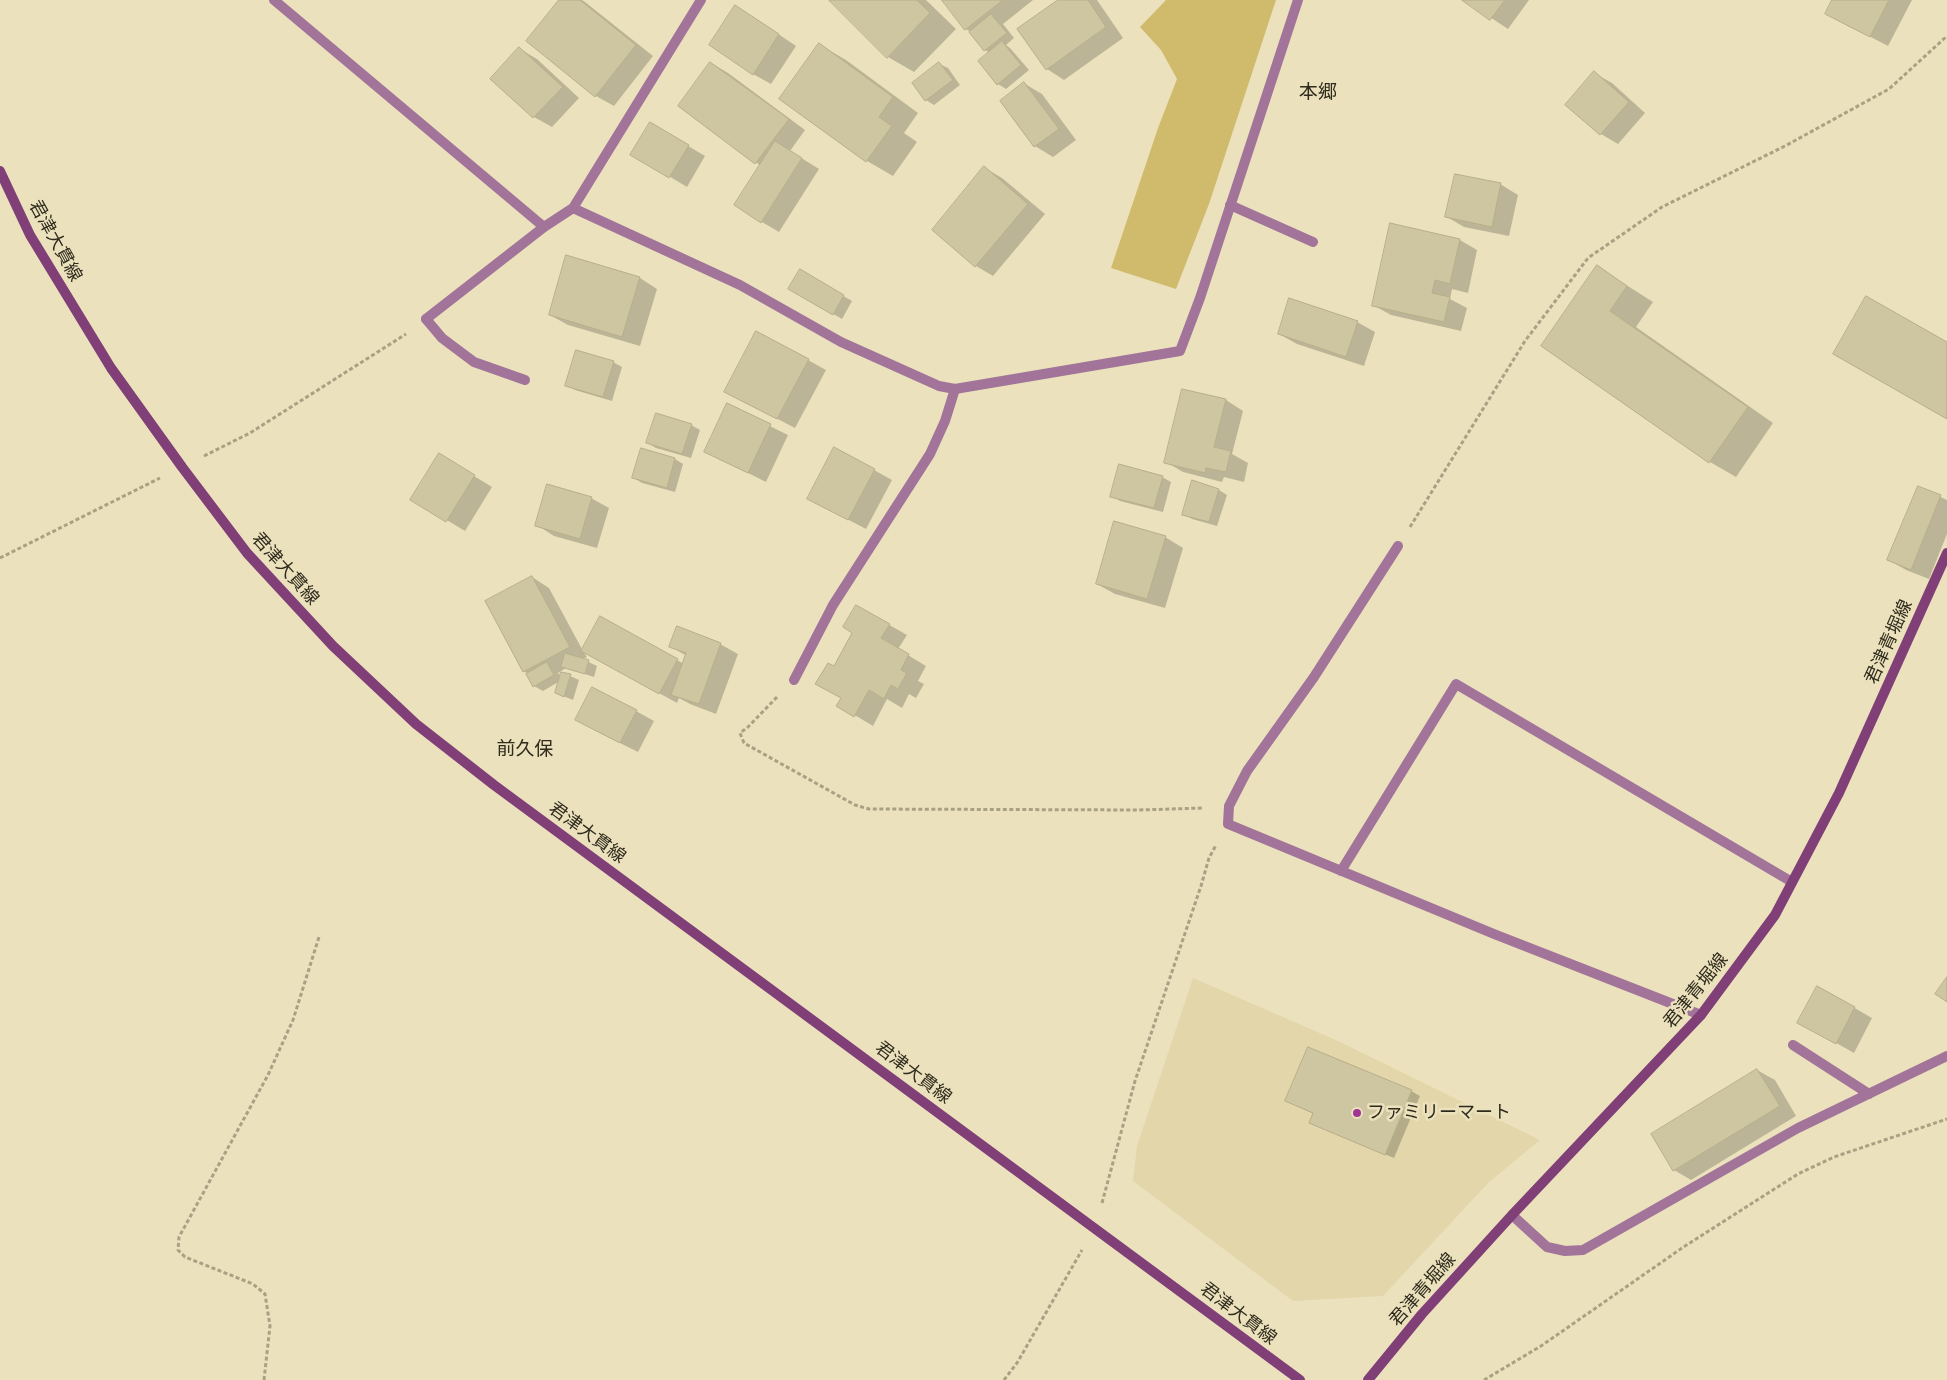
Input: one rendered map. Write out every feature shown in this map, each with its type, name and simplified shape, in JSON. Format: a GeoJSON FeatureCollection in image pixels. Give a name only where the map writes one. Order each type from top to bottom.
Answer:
{"type":"FeatureCollection","features":[{"type":"Feature","properties":{"kind":"main road","name":"君津大貫線"},"geometry":{"type":"LineString","coordinates":[[0,171],[35,244],[111,368],[182,467],[247,553],[333,646],[416,724],[494,785],[1300,1380]]}},
{"type":"Feature","properties":{"kind":"main road","name":"君津青堀線"},"geometry":{"type":"LineString","coordinates":[[1368,1380],[1422,1314],[1512,1215],[1701,1016],[1775,916],[1839,793],[1947,553]]}},
{"type":"Feature","properties":{"kind":"street"},"geometry":{"type":"LineString","coordinates":[[274,0],[544,226]]}},
{"type":"Feature","properties":{"kind":"street"},"geometry":{"type":"LineString","coordinates":[[525,380],[474,362],[442,338],[426,318],[544,226],[573,208],[701,0]]}},
{"type":"Feature","properties":{"kind":"street"},"geometry":{"type":"LineString","coordinates":[[573,208],[740,285],[841,342],[939,386],[954,389],[1180,351],[1298,0]]}},
{"type":"Feature","properties":{"kind":"street"},"geometry":{"type":"LineString","coordinates":[[1230,205],[1314,242]]}},
{"type":"Feature","properties":{"kind":"street"},"geometry":{"type":"LineString","coordinates":[[794,680],[833,605],[930,454],[945,421],[954,389]]}},
{"type":"Feature","properties":{"kind":"street"},"geometry":{"type":"LineString","coordinates":[[1398,546],[1314,677],[1248,772],[1229,806],[1228,824],[1494,934],[1701,1016]]}},
{"type":"Feature","properties":{"kind":"street"},"geometry":{"type":"LineString","coordinates":[[1341,871],[1456,684],[1792,882]]}},
{"type":"Feature","properties":{"kind":"street"},"geometry":{"type":"LineString","coordinates":[[1793,1045],[1869,1094]]}},
{"type":"Feature","properties":{"kind":"street"},"geometry":{"type":"LineString","coordinates":[[1512,1215],[1547,1247],[1565,1251],[1582,1250],[1798,1128],[1947,1056]]}},
{"type":"Feature","properties":{"kind":"path"},"geometry":{"type":"LineString","coordinates":[[1398,546],[1525,341],[1588,258],[1662,207],[1785,146],[1889,88],[1947,36]]}},
{"type":"Feature","properties":{"kind":"path"},"geometry":{"type":"LineString","coordinates":[[0,558],[250,432],[406,334],[426,318]]}},
{"type":"Feature","properties":{"kind":"path"},"geometry":{"type":"LineString","coordinates":[[794,680],[740,733],[744,743],[855,805],[883,810],[1183,810],[1229,806]]}},
{"type":"Feature","properties":{"kind":"path"},"geometry":{"type":"LineString","coordinates":[[1004,1380],[1017,1363],[1095,1228],[1135,1081],[1209,858],[1228,824]]}},
{"type":"Feature","properties":{"kind":"path"},"geometry":{"type":"LineString","coordinates":[[264,1380],[270,1326],[265,1294],[253,1284],[185,1257],[178,1250],[179,1237],[268,1075],[293,1020],[319,937]]}},
{"type":"Feature","properties":{"kind":"path"},"geometry":{"type":"LineString","coordinates":[[1484,1380],[1541,1346],[1685,1246],[1798,1174],[1834,1157],[1947,1120]]}},
{"type":"Feature","properties":{"kind":"shaded area"},"geometry":{"type":"Polygon","coordinates":[[[1166,0],[1276,0],[1209,204],[1176,289],[1111,268],[1158,128],[1177,79],[1161,50],[1140,27],[1166,0]]]}},
{"type":"Feature","properties":{"kind":"shaded area"},"geometry":{"type":"Polygon","coordinates":[[[1193,978],[1338,1041],[1540,1140],[1488,1183],[1383,1296],[1293,1301],[1133,1181],[1137,1146],[1193,978]]]}},
{"type":"Feature","properties":{"kind":"building"},"geometry":{"type":"Polygon","coordinates":[[[559,0],[580,0],[636,45],[595,97],[526,41],[559,0]]]}},
{"type":"Feature","properties":{"kind":"building"},"geometry":{"type":"Polygon","coordinates":[[[829,0],[917,0],[930,13],[887,58],[829,0]]]}},
{"type":"Feature","properties":{"kind":"building"},"geometry":{"type":"Polygon","coordinates":[[[942,0],[1003,0],[965,30],[942,0]]]}},
{"type":"Feature","properties":{"kind":"building"},"geometry":{"type":"Polygon","coordinates":[[[1058,0],[1088,0],[1106,27],[1046,70],[1017,29],[1058,0]]]}},
{"type":"Feature","properties":{"kind":"building"},"geometry":{"type":"Polygon","coordinates":[[[1462,0],[1505,0],[1490,20],[1462,0]]]}},
{"type":"Feature","properties":{"kind":"building"},"geometry":{"type":"Polygon","coordinates":[[[1832,0],[1889,0],[1870,37],[1825,14],[1832,0]]]}},
{"type":"Feature","properties":{"kind":"building"},"geometry":{"type":"Polygon","coordinates":[[[735,5],[779,34],[753,75],[709,45],[735,5]]]}},
{"type":"Feature","properties":{"kind":"building"},"geometry":{"type":"Polygon","coordinates":[[[991,14],[1007,33],[984,51],[969,32],[991,14]]]}},
{"type":"Feature","properties":{"kind":"building"},"geometry":{"type":"Polygon","coordinates":[[[1002,41],[1021,65],[997,85],[978,61],[1002,41]]]}},
{"type":"Feature","properties":{"kind":"building"},"geometry":{"type":"Polygon","coordinates":[[[819,43],[893,97],[879,117],[892,126],[866,162],[779,99],[819,43]]]}},
{"type":"Feature","properties":{"kind":"building"},"geometry":{"type":"Polygon","coordinates":[[[519,47],[563,87],[533,118],[490,79],[519,47]]]}},
{"type":"Feature","properties":{"kind":"building"},"geometry":{"type":"Polygon","coordinates":[[[710,62],[789,119],[755,164],[678,106],[710,62]]]}},
{"type":"Feature","properties":{"kind":"building"},"geometry":{"type":"Polygon","coordinates":[[[939,62],[953,80],[925,101],[912,83],[939,62]]]}},
{"type":"Feature","properties":{"kind":"building"},"geometry":{"type":"Polygon","coordinates":[[[1594,71],[1629,102],[1600,135],[1565,105],[1594,71]]]}},
{"type":"Feature","properties":{"kind":"building"},"geometry":{"type":"Polygon","coordinates":[[[1024,82],[1059,129],[1034,147],[1000,101],[1024,82]]]}},
{"type":"Feature","properties":{"kind":"building"},"geometry":{"type":"Polygon","coordinates":[[[650,122],[689,145],[669,178],[630,155],[650,122]]]}},
{"type":"Feature","properties":{"kind":"building"},"geometry":{"type":"Polygon","coordinates":[[[775,141],[802,158],[761,223],[734,205],[775,141]]]}},
{"type":"Feature","properties":{"kind":"building"},"geometry":{"type":"Polygon","coordinates":[[[984,166],[1028,204],[975,267],[932,230],[984,166]]]}},
{"type":"Feature","properties":{"kind":"building"},"geometry":{"type":"Polygon","coordinates":[[[1455,174],[1501,183],[1492,227],[1445,217],[1455,174]]]}},
{"type":"Feature","properties":{"kind":"building"},"geometry":{"type":"Polygon","coordinates":[[[1390,223],[1460,239],[1450,284],[1435,280],[1432,293],[1450,297],[1444,322],[1372,306],[1390,223]]]}},
{"type":"Feature","properties":{"kind":"building"},"geometry":{"type":"Polygon","coordinates":[[[566,255],[640,277],[622,337],[549,315],[566,255]]]}},
{"type":"Feature","properties":{"kind":"building"},"geometry":{"type":"Polygon","coordinates":[[[1597,265],[1627,286],[1610,311],[1748,407],[1709,463],[1541,346],[1597,265]]]}},
{"type":"Feature","properties":{"kind":"building"},"geometry":{"type":"Polygon","coordinates":[[[800,269],[844,295],[833,315],[788,289],[800,269]]]}},
{"type":"Feature","properties":{"kind":"building"},"geometry":{"type":"Polygon","coordinates":[[[1866,296],[1947,342],[1947,419],[1833,354],[1866,296]]]}},
{"type":"Feature","properties":{"kind":"building"},"geometry":{"type":"Polygon","coordinates":[[[1289,298],[1358,321],[1346,357],[1278,334],[1289,298]]]}},
{"type":"Feature","properties":{"kind":"building"},"geometry":{"type":"Polygon","coordinates":[[[756,331],[809,359],[777,419],[724,392],[756,331]]]}},
{"type":"Feature","properties":{"kind":"building"},"geometry":{"type":"Polygon","coordinates":[[[576,350],[614,361],[603,397],[565,386],[576,350]]]}},
{"type":"Feature","properties":{"kind":"building"},"geometry":{"type":"Polygon","coordinates":[[[1182,389],[1226,399],[1214,447],[1231,451],[1226,472],[1206,468],[1205,473],[1164,463],[1182,389]]]}},
{"type":"Feature","properties":{"kind":"building"},"geometry":{"type":"Polygon","coordinates":[[[727,403],[771,424],[748,473],[704,452],[727,403]]]}},
{"type":"Feature","properties":{"kind":"building"},"geometry":{"type":"Polygon","coordinates":[[[656,413],[692,424],[682,454],[646,443],[656,413]]]}},
{"type":"Feature","properties":{"kind":"building"},"geometry":{"type":"Polygon","coordinates":[[[834,447],[875,469],[848,520],[807,499],[834,447]]]}},
{"type":"Feature","properties":{"kind":"building"},"geometry":{"type":"Polygon","coordinates":[[[641,448],[675,458],[667,488],[632,478],[641,448]]]}},
{"type":"Feature","properties":{"kind":"building"},"geometry":{"type":"Polygon","coordinates":[[[439,453],[475,475],[446,522],[410,500],[439,453]]]}},
{"type":"Feature","properties":{"kind":"building"},"geometry":{"type":"Polygon","coordinates":[[[1119,464],[1163,476],[1154,508],[1110,497],[1119,464]]]}},
{"type":"Feature","properties":{"kind":"building"},"geometry":{"type":"Polygon","coordinates":[[[1192,480],[1219,489],[1209,522],[1182,515],[1192,480]]]}},
{"type":"Feature","properties":{"kind":"building"},"geometry":{"type":"Polygon","coordinates":[[[547,484],[592,497],[580,539],[535,526],[547,484]]]}},
{"type":"Feature","properties":{"kind":"building"},"geometry":{"type":"Polygon","coordinates":[[[1918,486],[1941,495],[1911,570],[1887,560],[1918,486]]]}},
{"type":"Feature","properties":{"kind":"building"},"geometry":{"type":"Polygon","coordinates":[[[1114,521],[1166,536],[1147,599],[1096,584],[1114,521]]]}},
{"type":"Feature","properties":{"kind":"building"},"geometry":{"type":"Polygon","coordinates":[[[532,576],[570,647],[523,672],[485,601],[532,576]]]}},
{"type":"Feature","properties":{"kind":"building"},"geometry":{"type":"Polygon","coordinates":[[[856,605],[890,624],[881,638],[909,654],[901,670],[907,673],[898,689],[891,685],[884,699],[869,690],[854,717],[836,706],[841,698],[815,684],[828,663],[834,666],[852,633],[843,627],[856,605]]]}},
{"type":"Feature","properties":{"kind":"building"},"geometry":{"type":"Polygon","coordinates":[[[600,616],[678,659],[659,694],[581,651],[600,616]]]}},
{"type":"Feature","properties":{"kind":"building"},"geometry":{"type":"Polygon","coordinates":[[[677,626],[721,643],[699,704],[671,695],[686,653],[669,647],[677,626]]]}},
{"type":"Feature","properties":{"kind":"building"},"geometry":{"type":"Polygon","coordinates":[[[565,653],[589,660],[585,674],[561,667],[565,653]]]}},
{"type":"Feature","properties":{"kind":"building"},"geometry":{"type":"Polygon","coordinates":[[[547,662],[554,675],[533,687],[526,674],[547,662]]]}},
{"type":"Feature","properties":{"kind":"building"},"geometry":{"type":"Polygon","coordinates":[[[561,672],[571,674],[564,697],[555,693],[561,672]]]}},
{"type":"Feature","properties":{"kind":"building"},"geometry":{"type":"Polygon","coordinates":[[[592,687],[637,710],[620,743],[575,720],[592,687]]]}},
{"type":"Feature","properties":{"kind":"building"},"geometry":{"type":"Polygon","coordinates":[[[1947,977],[1947,1002],[1935,994],[1947,977]]]}},
{"type":"Feature","properties":{"kind":"building"},"geometry":{"type":"Polygon","coordinates":[[[1817,986],[1855,1007],[1836,1044],[1797,1023],[1817,986]]]}},
{"type":"Feature","properties":{"kind":"building"},"geometry":{"type":"Polygon","coordinates":[[[1308,1047],[1412,1090],[1385,1155],[1309,1123],[1313,1113],[1285,1101],[1308,1047]]]}},
{"type":"Feature","properties":{"kind":"building"},"geometry":{"type":"Polygon","coordinates":[[[1757,1069],[1780,1106],[1673,1171],[1651,1134],[1757,1069]]]}},
{"type":"Feature","properties":{"kind":"place","name":"ファミリーマート"},"geometry":{"type":"Point","coordinates":[1357,1113]}},
{"type":"Feature","properties":{"kind":"district","name":"本郷"},"geometry":{"type":"Point","coordinates":[1318,93]}},
{"type":"Feature","properties":{"kind":"district","name":"前久保"},"geometry":{"type":"Point","coordinates":[525,750]}}]}
